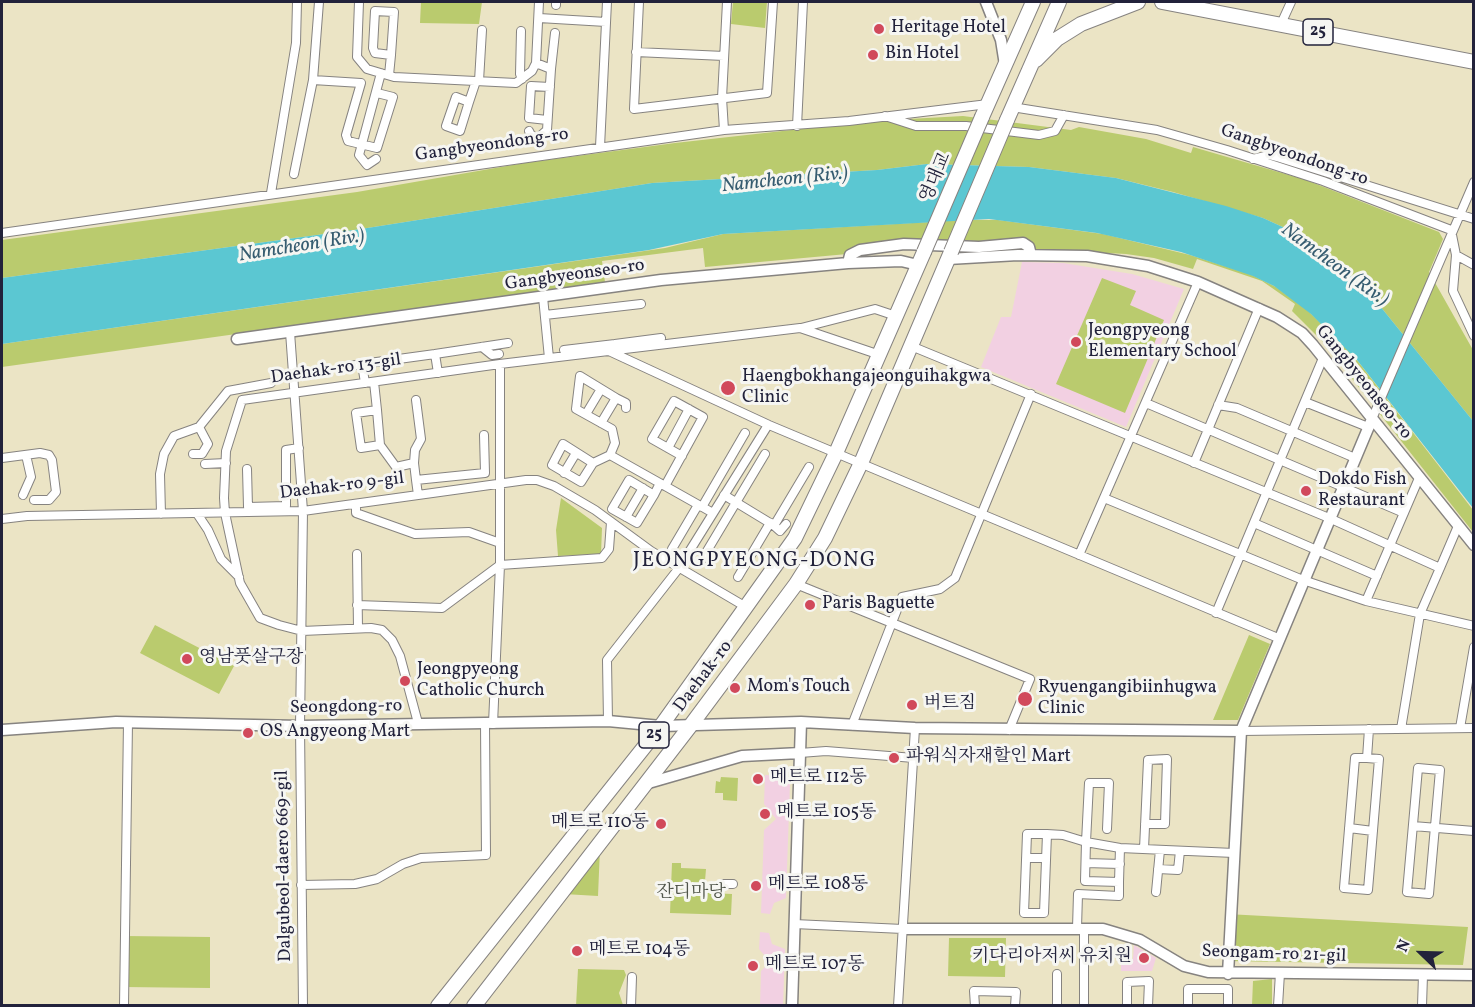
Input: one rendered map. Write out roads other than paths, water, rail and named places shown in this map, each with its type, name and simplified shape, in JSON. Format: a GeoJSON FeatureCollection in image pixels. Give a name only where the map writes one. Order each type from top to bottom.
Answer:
{"type":"FeatureCollection","features":[{"type":"Feature","properties":{"kind":"main road","name":"25"},"geometry":{"type":"LineString","coordinates":[[988,104],[1033,2]]}},
{"type":"Feature","properties":{"kind":"main road"},"geometry":{"type":"LineString","coordinates":[[949,256],[1059,2]]}},
{"type":"Feature","properties":{"kind":"main road"},"geometry":{"type":"LineString","coordinates":[[1030,66],[1057,39],[1073,29],[1138,2]]}},
{"type":"Feature","properties":{"kind":"main road","name":"25"},"geometry":{"type":"LineString","coordinates":[[1162,2],[1473,62]]}},
{"type":"Feature","properties":{"kind":"main road","name":"영대교"},"geometry":{"type":"LineString","coordinates":[[921,259],[988,104]]}},
{"type":"Feature","properties":{"kind":"main road","name":"Daehak-ro"},"geometry":{"type":"LineString","coordinates":[[474,1005],[643,784],[691,726],[796,584],[825,538],[861,463],[949,256]]}},
{"type":"Feature","properties":{"kind":"main road","name":"Daehak-ro"},"geometry":{"type":"LineString","coordinates":[[439,1003],[661,726],[795,537],[836,453],[921,259]]}},
{"type":"Feature","properties":{"kind":"street"},"geometry":{"type":"LineString","coordinates":[[271,193],[296,43],[297,2]]}},
{"type":"Feature","properties":{"kind":"street"},"geometry":{"type":"LineString","coordinates":[[294,174],[313,80],[319,2]]}},
{"type":"Feature","properties":{"kind":"street"},"geometry":{"type":"LineString","coordinates":[[359,2],[357,57],[367,69],[385,74],[516,83],[536,63],[539,2]]}},
{"type":"Feature","properties":{"kind":"street"},"geometry":{"type":"LineString","coordinates":[[600,147],[608,2]]}},
{"type":"Feature","properties":{"kind":"street"},"geometry":{"type":"LineString","coordinates":[[639,2],[634,109],[767,93],[773,2]]}},
{"type":"Feature","properties":{"kind":"street"},"geometry":{"type":"LineString","coordinates":[[724,130],[722,98],[727,2]]}},
{"type":"Feature","properties":{"kind":"street"},"geometry":{"type":"LineString","coordinates":[[797,126],[803,2]]}},
{"type":"Feature","properties":{"kind":"street"},"geometry":{"type":"LineString","coordinates":[[986,2],[1001,40],[1005,65]]}},
{"type":"Feature","properties":{"kind":"street"},"geometry":{"type":"LineString","coordinates":[[1281,24],[1291,2]]}},
{"type":"Feature","properties":{"kind":"street"},"geometry":{"type":"LineString","coordinates":[[376,159],[367,165],[359,155],[391,55],[394,12],[375,11],[373,48],[375,53],[391,55]]}},
{"type":"Feature","properties":{"kind":"street"},"geometry":{"type":"LineString","coordinates":[[539,18],[606,22]]}},
{"type":"Feature","properties":{"kind":"street"},"geometry":{"type":"LineString","coordinates":[[470,102],[478,81],[482,30]]}},
{"type":"Feature","properties":{"kind":"street"},"geometry":{"type":"LineString","coordinates":[[521,31],[522,79]]}},
{"type":"Feature","properties":{"kind":"street"},"geometry":{"type":"LineString","coordinates":[[529,131],[531,135],[538,138],[547,130],[555,33]]}},
{"type":"Feature","properties":{"kind":"street"},"geometry":{"type":"LineString","coordinates":[[636,52],[724,56]]}},
{"type":"Feature","properties":{"kind":"street"},"geometry":{"type":"LineString","coordinates":[[536,63],[551,69]]}},
{"type":"Feature","properties":{"kind":"street"},"geometry":{"type":"LineString","coordinates":[[313,80],[361,83],[346,135],[348,141],[377,148],[393,97],[377,93]]}},
{"type":"Feature","properties":{"kind":"street"},"geometry":{"type":"LineString","coordinates":[[547,120],[529,118],[531,86],[550,87]]}},
{"type":"Feature","properties":{"kind":"street","name":"Gangbyeondong-ro"},"geometry":{"type":"LineString","coordinates":[[2,233],[724,130],[797,126],[988,104]]}},
{"type":"Feature","properties":{"kind":"street","name":"Gangbyeondong-ro"},"geometry":{"type":"LineString","coordinates":[[1010,114],[1064,115],[1157,130],[1338,187],[1451,230]]}},
{"type":"Feature","properties":{"kind":"street"},"geometry":{"type":"LineString","coordinates":[[885,116],[916,126],[966,126],[1039,135],[1055,131],[1064,115]]}},
{"type":"Feature","properties":{"kind":"street"},"geometry":{"type":"LineString","coordinates":[[1253,159],[1269,156],[1280,158],[1457,216],[1473,219]]}},
{"type":"Feature","properties":{"kind":"street"},"geometry":{"type":"LineString","coordinates":[[1228,974],[1241,731],[1278,638],[1473,182]]}},
{"type":"Feature","properties":{"kind":"street"},"geometry":{"type":"LineString","coordinates":[[1451,230],[1456,255],[1453,291],[1473,336]]}},
{"type":"Feature","properties":{"kind":"street"},"geometry":{"type":"LineString","coordinates":[[848,263],[850,255],[860,250],[904,244],[979,247],[1023,243],[1029,247],[1030,255]]}},
{"type":"Feature","properties":{"kind":"street"},"geometry":{"type":"LineString","coordinates":[[1456,255],[1473,265]]}},
{"type":"Feature","properties":{"kind":"street","name":"Gangbyeonseo-ro"},"geometry":{"type":"LineString","coordinates":[[949,256],[1087,256],[1148,266],[1198,282],[1259,308],[1302,333],[1370,423],[1419,478],[1473,545]]}},
{"type":"Feature","properties":{"kind":"street","name":"Gangbyeonseo-ro"},"geometry":{"type":"LineString","coordinates":[[237,339],[661,280],[848,263],[921,259]]}},
{"type":"Feature","properties":{"kind":"street"},"geometry":{"type":"LineString","coordinates":[[1079,555],[1198,282]]}},
{"type":"Feature","properties":{"kind":"street"},"geometry":{"type":"LineString","coordinates":[[543,297],[549,358]]}},
{"type":"Feature","properties":{"kind":"street"},"geometry":{"type":"LineString","coordinates":[[588,310],[607,301]]}},
{"type":"Feature","properties":{"kind":"street"},"geometry":{"type":"LineString","coordinates":[[545,315],[641,304]]}},
{"type":"Feature","properties":{"kind":"street"},"geometry":{"type":"LineString","coordinates":[[1194,463],[1259,308]]}},
{"type":"Feature","properties":{"kind":"street"},"geometry":{"type":"LineString","coordinates":[[564,350],[611,349],[800,328],[875,309],[896,316]]}},
{"type":"Feature","properties":{"kind":"street"},"geometry":{"type":"LineString","coordinates":[[800,328],[880,355]]}},
{"type":"Feature","properties":{"kind":"street","name":"Dalgubeol-daero 669-gil"},"geometry":{"type":"LineString","coordinates":[[290,332],[303,512],[300,726],[303,1005]]}},
{"type":"Feature","properties":{"kind":"street"},"geometry":{"type":"LineString","coordinates":[[611,349],[661,338]]}},
{"type":"Feature","properties":{"kind":"street"},"geometry":{"type":"LineString","coordinates":[[350,366],[508,343]]}},
{"type":"Feature","properties":{"kind":"street"},"geometry":{"type":"LineString","coordinates":[[911,346],[1329,518],[1440,568]]}},
{"type":"Feature","properties":{"kind":"street"},"geometry":{"type":"LineString","coordinates":[[482,347],[492,355],[499,354]]}},
{"type":"Feature","properties":{"kind":"street"},"geometry":{"type":"LineString","coordinates":[[611,349],[768,425],[1278,638]]}},
{"type":"Feature","properties":{"kind":"street","name":"Daehak-ro 13-gil"},"geometry":{"type":"LineString","coordinates":[[239,577],[225,513],[226,451],[242,400],[611,349]]}},
{"type":"Feature","properties":{"kind":"street"},"geometry":{"type":"LineString","coordinates":[[435,354],[438,373]]}},
{"type":"Feature","properties":{"kind":"street"},"geometry":{"type":"LineString","coordinates":[[1216,613],[1323,358]]}},
{"type":"Feature","properties":{"kind":"street"},"geometry":{"type":"LineString","coordinates":[[362,364],[377,410],[380,445],[396,467],[414,463]]}},
{"type":"Feature","properties":{"kind":"street"},"geometry":{"type":"LineString","coordinates":[[301,885],[355,884],[377,879],[403,864],[421,858],[486,855],[489,724],[500,565],[502,484],[500,364]]}},
{"type":"Feature","properties":{"kind":"street"},"geometry":{"type":"LineString","coordinates":[[593,463],[562,444],[552,465],[581,482],[593,463],[610,455],[615,443],[612,429],[576,409],[580,376],[626,403],[626,408]]}},
{"type":"Feature","properties":{"kind":"street"},"geometry":{"type":"LineString","coordinates":[[161,514],[160,474],[164,454],[174,436],[199,427],[228,391],[271,383]]}},
{"type":"Feature","properties":{"kind":"street"},"geometry":{"type":"LineString","coordinates":[[586,414],[601,389]]}},
{"type":"Feature","properties":{"kind":"street"},"geometry":{"type":"LineString","coordinates":[[852,725],[902,597],[940,589],[955,579],[1031,394]]}},
{"type":"Feature","properties":{"kind":"street"},"geometry":{"type":"LineString","coordinates":[[601,423],[616,398]]}},
{"type":"Feature","properties":{"kind":"street"},"geometry":{"type":"LineString","coordinates":[[416,400],[421,439],[415,450],[414,463],[418,495]]}},
{"type":"Feature","properties":{"kind":"street"},"geometry":{"type":"LineString","coordinates":[[654,495],[629,480],[612,509],[637,523],[681,456],[703,417],[674,401],[652,439],[681,456]]}},
{"type":"Feature","properties":{"kind":"street"},"geometry":{"type":"LineString","coordinates":[[1305,402],[1370,423]]}},
{"type":"Feature","properties":{"kind":"street"},"geometry":{"type":"LineString","coordinates":[[1146,403],[1404,513]]}},
{"type":"Feature","properties":{"kind":"street"},"geometry":{"type":"LineString","coordinates":[[1218,405],[1237,408],[1355,458]]}},
{"type":"Feature","properties":{"kind":"street"},"geometry":{"type":"LineString","coordinates":[[668,448],[689,409]]}},
{"type":"Feature","properties":{"kind":"street"},"geometry":{"type":"LineString","coordinates":[[377,410],[356,413],[361,448],[380,445]]}},
{"type":"Feature","properties":{"kind":"street"},"geometry":{"type":"LineString","coordinates":[[608,721],[607,660],[679,568],[768,425]]}},
{"type":"Feature","properties":{"kind":"street"},"geometry":{"type":"LineString","coordinates":[[193,454],[202,454],[208,444],[199,427]]}},
{"type":"Feature","properties":{"kind":"street"},"geometry":{"type":"LineString","coordinates":[[672,549],[745,433]]}},
{"type":"Feature","properties":{"kind":"street"},"geometry":{"type":"LineString","coordinates":[[416,480],[485,473],[484,435]]}},
{"type":"Feature","properties":{"kind":"street"},"geometry":{"type":"LineString","coordinates":[[247,469],[248,507],[286,506],[286,450],[299,448]]}},
{"type":"Feature","properties":{"kind":"street"},"geometry":{"type":"LineString","coordinates":[[2,458],[40,453],[49,455],[52,460],[56,492],[49,500],[34,500]]}},
{"type":"Feature","properties":{"kind":"street"},"geometry":{"type":"LineString","coordinates":[[564,473],[576,453]]}},
{"type":"Feature","properties":{"kind":"street"},"geometry":{"type":"LineString","coordinates":[[701,561],[765,454]]}},
{"type":"Feature","properties":{"kind":"street"},"geometry":{"type":"LineString","coordinates":[[23,495],[31,477],[26,455]]}},
{"type":"Feature","properties":{"kind":"street"},"geometry":{"type":"LineString","coordinates":[[610,455],[713,513]]}},
{"type":"Feature","properties":{"kind":"street"},"geometry":{"type":"LineString","coordinates":[[205,464],[226,463]]}},
{"type":"Feature","properties":{"kind":"street"},"geometry":{"type":"LineString","coordinates":[[770,523],[774,525],[810,467]]}},
{"type":"Feature","properties":{"kind":"street"},"geometry":{"type":"LineString","coordinates":[[626,517],[643,473]]}},
{"type":"Feature","properties":{"kind":"street"},"geometry":{"type":"LineString","coordinates":[[1366,601],[1419,478]]}},
{"type":"Feature","properties":{"kind":"street","name":"Daehak-ro 9-gil"},"geometry":{"type":"LineString","coordinates":[[2,519],[27,516],[303,512],[526,480],[554,486],[679,568],[746,607]]}},
{"type":"Feature","properties":{"kind":"street"},"geometry":{"type":"LineString","coordinates":[[724,495],[780,531],[786,524]]}},
{"type":"Feature","properties":{"kind":"street"},"geometry":{"type":"LineString","coordinates":[[1104,498],[1303,580],[1366,601],[1473,626]]}},
{"type":"Feature","properties":{"kind":"street"},"geometry":{"type":"LineString","coordinates":[[356,504],[356,513],[415,534],[469,532],[500,543]]}},
{"type":"Feature","properties":{"kind":"street"},"geometry":{"type":"LineString","coordinates":[[198,515],[208,530],[221,559],[239,577],[260,618],[302,631],[358,628],[382,630],[392,640],[400,656],[418,723]]}},
{"type":"Feature","properties":{"kind":"street"},"geometry":{"type":"LineString","coordinates":[[357,605],[442,609],[500,565],[602,558],[609,549],[611,522]]}},
{"type":"Feature","properties":{"kind":"street"},"geometry":{"type":"LineString","coordinates":[[738,577],[770,523]]}},
{"type":"Feature","properties":{"kind":"street"},"geometry":{"type":"LineString","coordinates":[[1254,523],[1377,576]]}},
{"type":"Feature","properties":{"kind":"street"},"geometry":{"type":"LineString","coordinates":[[1401,729],[1420,614],[1458,526]]}},
{"type":"Feature","properties":{"kind":"street"},"geometry":{"type":"LineString","coordinates":[[357,554],[358,628]]}},
{"type":"Feature","properties":{"kind":"street"},"geometry":{"type":"LineString","coordinates":[[796,584],[1030,679],[1009,730]]}},
{"type":"Feature","properties":{"kind":"street"},"geometry":{"type":"LineString","coordinates":[[1460,728],[1473,646]]}},
{"type":"Feature","properties":{"kind":"street","name":"Seongdong-ro"},"geometry":{"type":"LineString","coordinates":[[2,730],[128,722],[300,726],[608,721],[661,726],[801,722],[1009,730],[1241,731]]}},
{"type":"Feature","properties":{"kind":"street"},"geometry":{"type":"LineString","coordinates":[[124,1005],[128,722]]}},
{"type":"Feature","properties":{"kind":"street"},"geometry":{"type":"LineString","coordinates":[[792,1005],[801,722]]}},
{"type":"Feature","properties":{"kind":"street"},"geometry":{"type":"LineString","coordinates":[[898,1005],[915,728]]}},
{"type":"Feature","properties":{"kind":"street"},"geometry":{"type":"LineString","coordinates":[[1241,731],[1473,728]]}},
{"type":"Feature","properties":{"kind":"street"},"geometry":{"type":"LineString","coordinates":[[1367,758],[1369,729]]}},
{"type":"Feature","properties":{"kind":"street"},"geometry":{"type":"LineString","coordinates":[[643,784],[671,779],[727,763],[800,753],[826,751],[914,758]]}},
{"type":"Feature","properties":{"kind":"street"},"geometry":{"type":"LineString","coordinates":[[1355,758],[1367,758],[1379,759],[1368,890],[1344,888],[1355,758]]}},
{"type":"Feature","properties":{"kind":"street"},"geometry":{"type":"LineString","coordinates":[[1144,849],[1145,824],[1148,760],[1167,759],[1166,824],[1145,824]]}},
{"type":"Feature","properties":{"kind":"street"},"geometry":{"type":"LineString","coordinates":[[1418,768],[1440,770],[1429,894],[1407,892],[1413,826],[1418,768]]}},
{"type":"Feature","properties":{"kind":"street"},"geometry":{"type":"LineString","coordinates":[[1107,829],[1109,783],[1089,783],[1085,880],[1119,882]]}},
{"type":"Feature","properties":{"kind":"street"},"geometry":{"type":"LineString","coordinates":[[1413,826],[1473,831]]}},
{"type":"Feature","properties":{"kind":"street"},"geometry":{"type":"LineString","coordinates":[[1349,828],[1373,831]]}},
{"type":"Feature","properties":{"kind":"street"},"geometry":{"type":"LineString","coordinates":[[1047,834],[1044,913],[1024,913],[1027,834],[1047,834],[1063,835],[1120,848],[1234,853]]}},
{"type":"Feature","properties":{"kind":"street"},"geometry":{"type":"LineString","coordinates":[[1084,1005],[1078,894],[1119,896],[1120,848]]}},
{"type":"Feature","properties":{"kind":"street"},"geometry":{"type":"LineString","coordinates":[[1156,892],[1160,850]]}},
{"type":"Feature","properties":{"kind":"street"},"geometry":{"type":"LineString","coordinates":[[1158,869],[1178,870],[1179,851]]}},
{"type":"Feature","properties":{"kind":"street"},"geometry":{"type":"LineString","coordinates":[[1026,858],[1046,858]]}},
{"type":"Feature","properties":{"kind":"street"},"geometry":{"type":"LineString","coordinates":[[1086,863],[1119,864]]}},
{"type":"Feature","properties":{"kind":"street"},"geometry":{"type":"LineString","coordinates":[[794,924],[903,929]]}},
{"type":"Feature","properties":{"kind":"street","name":"Seongam-ro 21-gil"},"geometry":{"type":"LineString","coordinates":[[903,929],[1080,928],[1116,932],[1149,945],[1184,966],[1228,974],[1473,975]]}},
{"type":"Feature","properties":{"kind":"street"},"geometry":{"type":"LineString","coordinates":[[1278,1005],[1280,973]]}},
{"type":"Feature","properties":{"kind":"street"},"geometry":{"type":"LineString","coordinates":[[1057,974],[1057,1005]]}},
{"type":"Feature","properties":{"kind":"street"},"geometry":{"type":"LineString","coordinates":[[1422,1005],[1423,975]]}},
{"type":"Feature","properties":{"kind":"street"},"geometry":{"type":"LineString","coordinates":[[631,1005],[632,977]]}},
{"type":"Feature","properties":{"kind":"street"},"geometry":{"type":"LineString","coordinates":[[1127,1005],[1127,982],[1149,981],[1148,1005]]}},
{"type":"Feature","properties":{"kind":"street"},"geometry":{"type":"LineString","coordinates":[[1188,1005],[1188,990],[1228,989],[1228,1005]]}},
{"type":"Feature","properties":{"kind":"street"},"geometry":{"type":"LineString","coordinates":[[975,1005],[974,991],[1016,992],[1015,1005]]}},
{"type":"Feature","properties":{"kind":"water","name":"Namcheon (Riv.)"},"geometry":{"type":"Polygon","coordinates":[[[927,164],[1029,167],[1116,178],[1226,206],[1263,218],[1298,234],[1363,285],[1473,421],[1473,508],[1357,360],[1311,314],[1274,286],[1253,276],[1181,252],[1097,233],[989,219],[723,234],[649,250],[2,344],[2,278],[361,229],[652,183],[877,170],[927,164]]]}},
{"type":"Feature","properties":{"kind":"place","name":"Heritage Hotel"},"geometry":{"type":"Point","coordinates":[879,29]}},
{"type":"Feature","properties":{"kind":"place","name":"Bin Hotel"},"geometry":{"type":"Point","coordinates":[873,55]}},
{"type":"Feature","properties":{"kind":"place","name":"Jeongpyeong Elementary School"},"geometry":{"type":"Point","coordinates":[1076,342]}},
{"type":"Feature","properties":{"kind":"place","name":"Haengbokhangajeonguihakgwa Clinic"},"geometry":{"type":"Point","coordinates":[728,388]}},
{"type":"Feature","properties":{"kind":"place","name":"Dokdo Fish Restaurant"},"geometry":{"type":"Point","coordinates":[1306,491]}},
{"type":"Feature","properties":{"kind":"place","name":"Paris Baguette"},"geometry":{"type":"Point","coordinates":[810,605]}},
{"type":"Feature","properties":{"kind":"place","name":"영남풋살구장"},"geometry":{"type":"Point","coordinates":[187,659]}},
{"type":"Feature","properties":{"kind":"place","name":"Jeongpyeong Catholic Church"},"geometry":{"type":"Point","coordinates":[405,681]}},
{"type":"Feature","properties":{"kind":"place","name":"Mom's Touch"},"geometry":{"type":"Point","coordinates":[735,688]}},
{"type":"Feature","properties":{"kind":"place","name":"Ryuengangibiinhugwa Clinic"},"geometry":{"type":"Point","coordinates":[1025,699]}},
{"type":"Feature","properties":{"kind":"place","name":"버트짐"},"geometry":{"type":"Point","coordinates":[912,705]}},
{"type":"Feature","properties":{"kind":"place","name":"OS Angyeong Mart"},"geometry":{"type":"Point","coordinates":[248,733]}},
{"type":"Feature","properties":{"kind":"place","name":"파워식자재할인 Mart"},"geometry":{"type":"Point","coordinates":[894,758]}},
{"type":"Feature","properties":{"kind":"place","name":"메트로 112동"},"geometry":{"type":"Point","coordinates":[758,779]}},
{"type":"Feature","properties":{"kind":"place","name":"메트로 105동"},"geometry":{"type":"Point","coordinates":[765,814]}},
{"type":"Feature","properties":{"kind":"place","name":"메트로 110동"},"geometry":{"type":"Point","coordinates":[661,824]}},
{"type":"Feature","properties":{"kind":"place","name":"메트로 108동"},"geometry":{"type":"Point","coordinates":[756,886]}},
{"type":"Feature","properties":{"kind":"place","name":"메트로 104동"},"geometry":{"type":"Point","coordinates":[577,951]}},
{"type":"Feature","properties":{"kind":"place","name":"키다리아저씨 유치원"},"geometry":{"type":"Point","coordinates":[1144,958]}},
{"type":"Feature","properties":{"kind":"place","name":"메트로 107동"},"geometry":{"type":"Point","coordinates":[753,966]}},
{"type":"Feature","properties":{"kind":"district","name":"JEONGPYEONG-DONG"},"geometry":{"type":"Point","coordinates":[755,562]}},
{"type":"Feature","properties":{"kind":"park label","name":"잔디마당"},"geometry":{"type":"Point","coordinates":[691,894]}}]}
